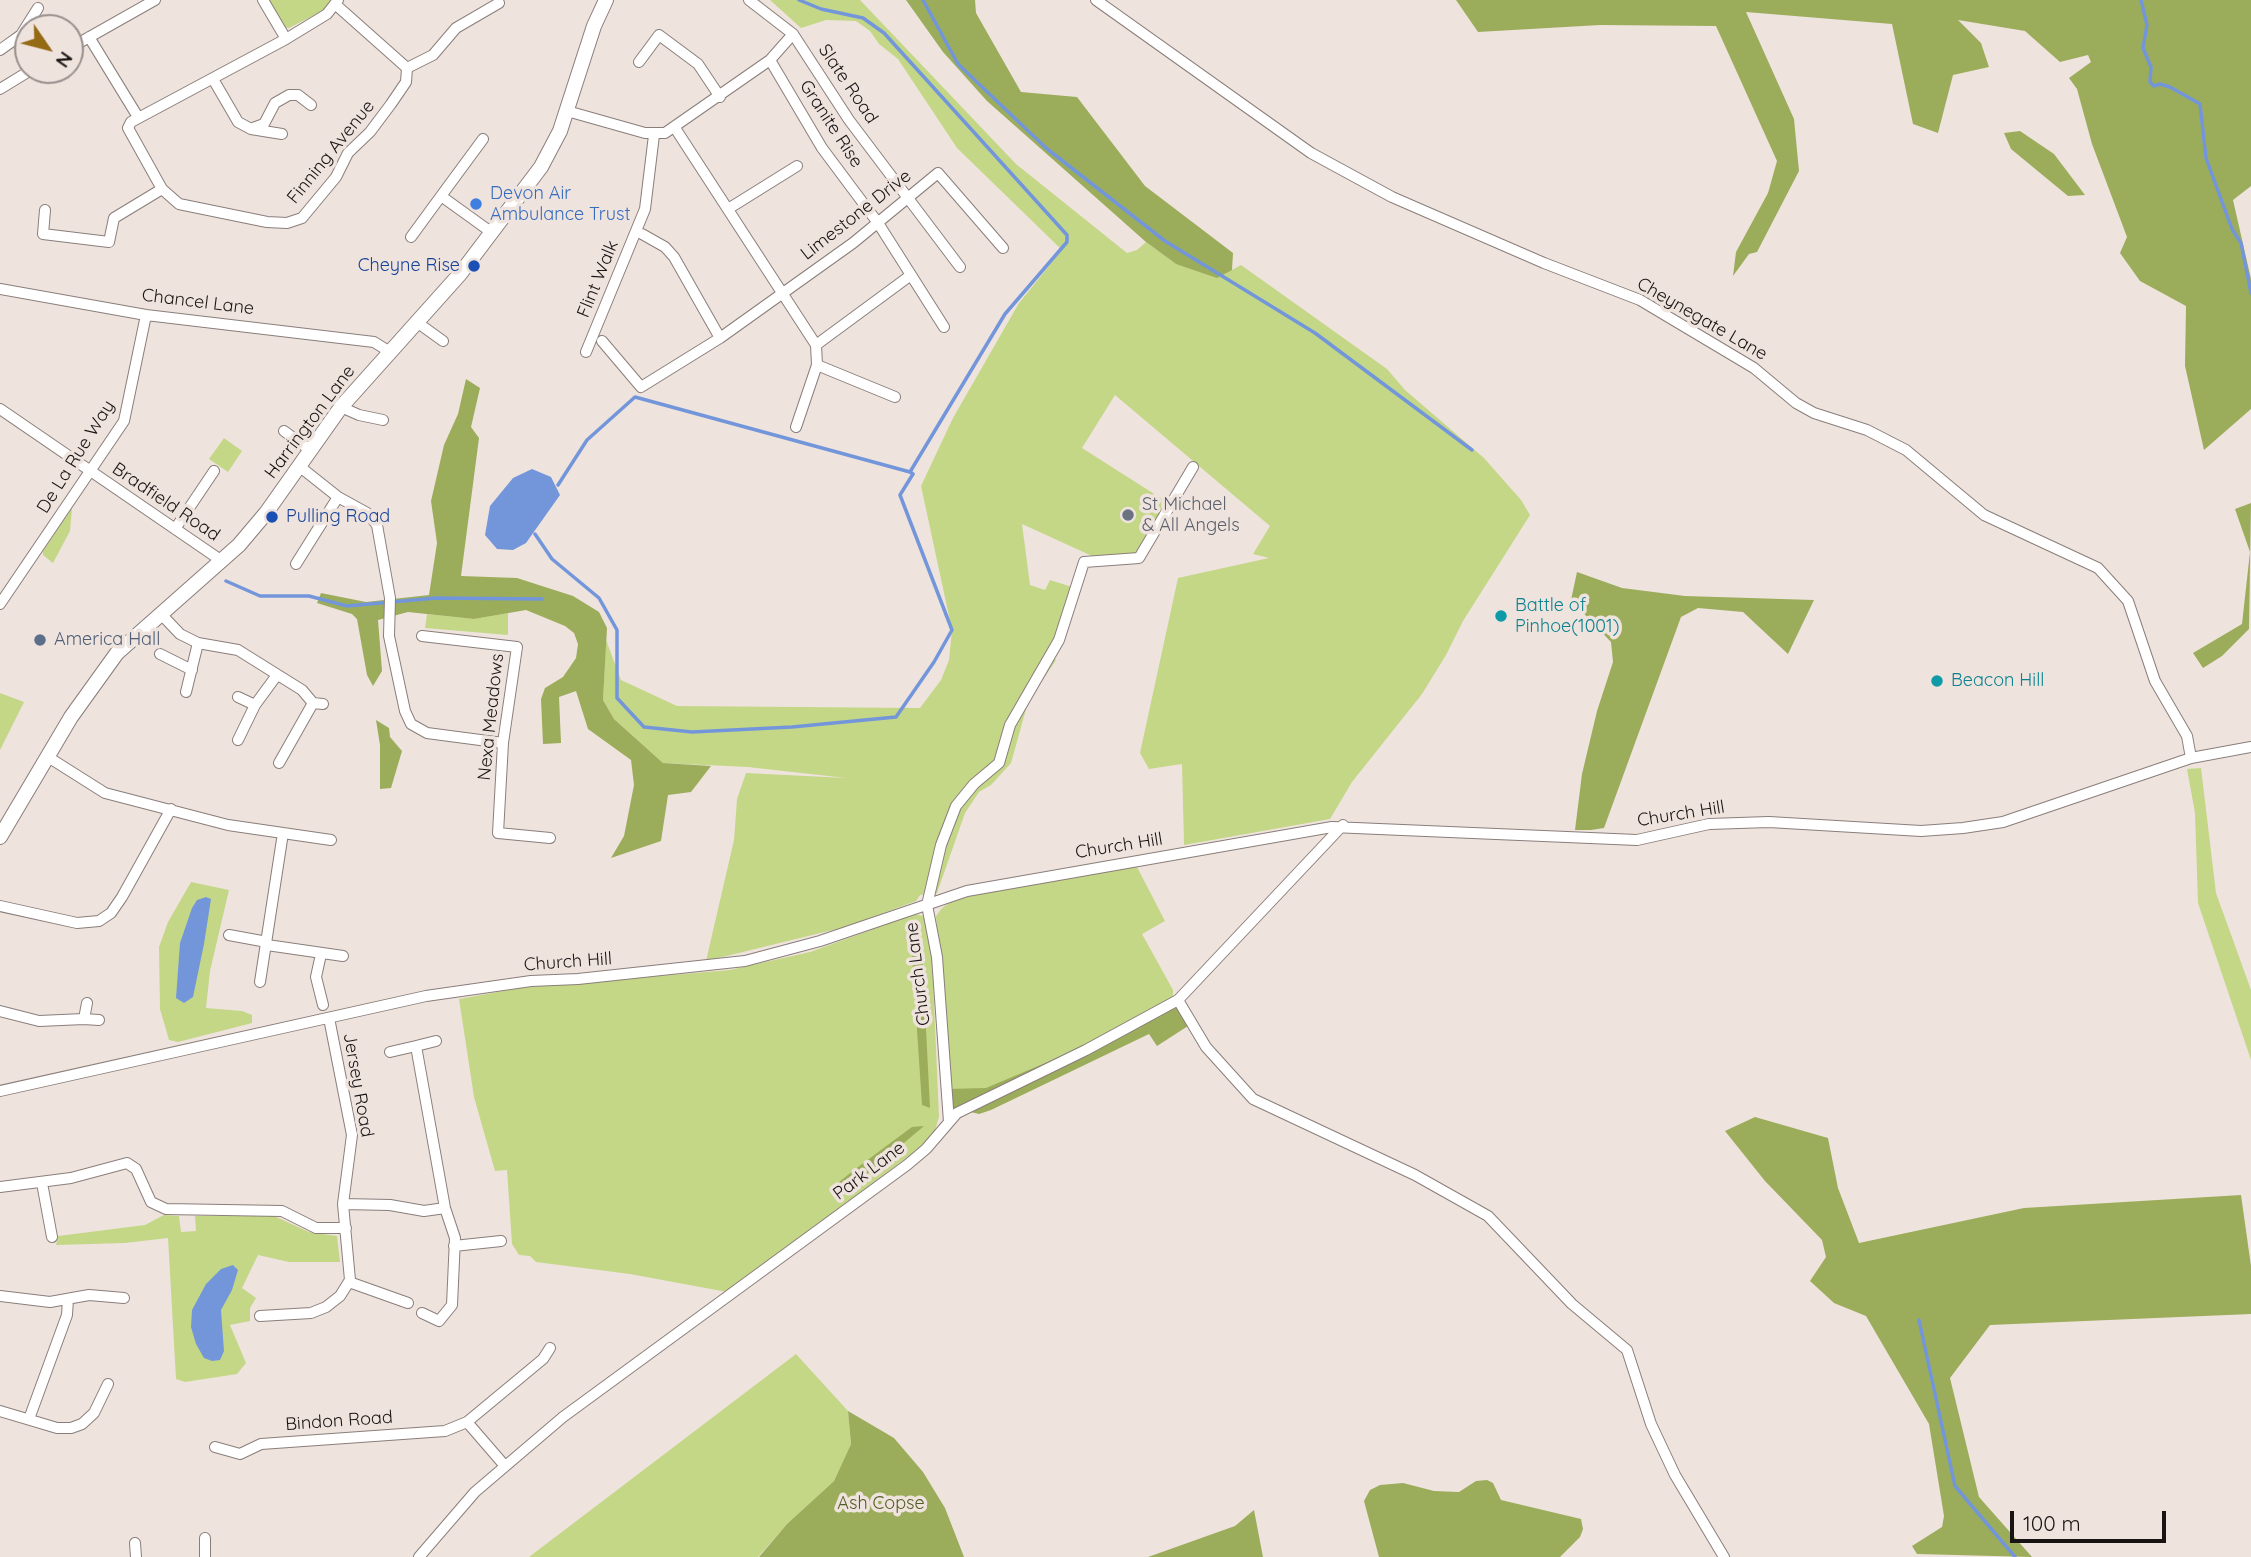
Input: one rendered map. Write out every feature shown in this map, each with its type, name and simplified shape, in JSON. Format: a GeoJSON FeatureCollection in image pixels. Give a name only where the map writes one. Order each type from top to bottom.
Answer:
{"type":"FeatureCollection","features":[{"type":"Feature","properties":{"kind":"street"},"geometry":{"type":"LineString","coordinates":[[84,40],[155,0]]}},
{"type":"Feature","properties":{"kind":"street"},"geometry":{"type":"LineString","coordinates":[[264,0],[285,38]]}},
{"type":"Feature","properties":{"kind":"street","name":"Harrington Lane"},"geometry":{"type":"LineString","coordinates":[[0,837],[71,717],[117,653],[159,613],[222,561],[266,513],[341,407],[418,323],[491,232],[547,156],[567,111],[594,26],[606,0]]}},
{"type":"Feature","properties":{"kind":"street","name":"Slate Road"},"geometry":{"type":"LineString","coordinates":[[749,0],[793,34],[849,120],[960,267]]}},
{"type":"Feature","properties":{"kind":"street","name":"Cheynegate Lane"},"geometry":{"type":"LineString","coordinates":[[1096,0],[1311,153],[1401,201],[1544,263],[1640,300],[1754,368],[1796,403],[1814,413],[1867,430],[1906,450],[1984,515],[2098,568],[2128,601],[2155,681],[2187,736],[2191,758]]}},
{"type":"Feature","properties":{"kind":"street"},"geometry":{"type":"LineString","coordinates":[[89,37],[138,117],[322,18],[336,2],[407,68],[433,55],[456,28],[499,3]]}},
{"type":"Feature","properties":{"kind":"street"},"geometry":{"type":"LineString","coordinates":[[0,50],[21,35],[38,8]]}},
{"type":"Feature","properties":{"kind":"street"},"geometry":{"type":"LineString","coordinates":[[567,111],[654,135],[675,128],[770,60],[793,34]]}},
{"type":"Feature","properties":{"kind":"street"},"geometry":{"type":"LineString","coordinates":[[639,62],[659,36],[698,64],[720,97]]}},
{"type":"Feature","properties":{"kind":"street","name":"Granite Rise"},"geometry":{"type":"LineString","coordinates":[[770,60],[822,148],[878,223],[944,327]]}},
{"type":"Feature","properties":{"kind":"street","name":"Finning Avenue"},"geometry":{"type":"LineString","coordinates":[[138,117],[128,128],[162,189],[186,207],[267,222],[287,223],[302,218],[337,177],[348,153],[370,132],[391,104],[405,82],[407,68]]}},
{"type":"Feature","properties":{"kind":"street"},"geometry":{"type":"LineString","coordinates":[[212,79],[231,115],[251,129],[282,134]]}},
{"type":"Feature","properties":{"kind":"street"},"geometry":{"type":"LineString","coordinates":[[251,129],[264,124],[275,103],[289,94],[298,94],[311,104]]}},
{"type":"Feature","properties":{"kind":"street"},"geometry":{"type":"LineString","coordinates":[[675,128],[816,345],[817,365],[796,427]]}},
{"type":"Feature","properties":{"kind":"street","name":"Flint Walk"},"geometry":{"type":"LineString","coordinates":[[586,352],[645,209],[654,135]]}},
{"type":"Feature","properties":{"kind":"street"},"geometry":{"type":"LineString","coordinates":[[411,237],[483,139]]}},
{"type":"Feature","properties":{"kind":"street"},"geometry":{"type":"LineString","coordinates":[[728,209],[797,166]]}},
{"type":"Feature","properties":{"kind":"street","name":"Limestone Drive"},"geometry":{"type":"LineString","coordinates":[[641,387],[720,338],[878,223],[938,173],[1003,248]]}},
{"type":"Feature","properties":{"kind":"street"},"geometry":{"type":"LineString","coordinates":[[45,210],[43,234],[109,242],[114,218],[162,189]]}},
{"type":"Feature","properties":{"kind":"street"},"geometry":{"type":"LineString","coordinates":[[441,196],[491,232]]}},
{"type":"Feature","properties":{"kind":"street"},"geometry":{"type":"LineString","coordinates":[[642,234],[665,247],[674,257],[720,338]]}},
{"type":"Feature","properties":{"kind":"street"},"geometry":{"type":"LineString","coordinates":[[816,345],[911,275]]}},
{"type":"Feature","properties":{"kind":"street","name":"Chancel Lane"},"geometry":{"type":"LineString","coordinates":[[0,289],[146,315],[374,342],[390,352]]}},
{"type":"Feature","properties":{"kind":"street","name":"De La Rue Way"},"geometry":{"type":"LineString","coordinates":[[0,604],[128,412],[146,315]]}},
{"type":"Feature","properties":{"kind":"street"},"geometry":{"type":"LineString","coordinates":[[418,323],[443,341]]}},
{"type":"Feature","properties":{"kind":"street","name":"Flint Walk"},"geometry":{"type":"LineString","coordinates":[[603,341],[641,387]]}},
{"type":"Feature","properties":{"kind":"street"},"geometry":{"type":"LineString","coordinates":[[817,365],[895,397]]}},
{"type":"Feature","properties":{"kind":"street"},"geometry":{"type":"LineString","coordinates":[[341,407],[359,415],[383,419]]}},
{"type":"Feature","properties":{"kind":"street","name":"Bradfield Road"},"geometry":{"type":"LineString","coordinates":[[0,409],[222,561]]}},
{"type":"Feature","properties":{"kind":"street"},"geometry":{"type":"LineString","coordinates":[[284,431],[310,450]]}},
{"type":"Feature","properties":{"kind":"street"},"geometry":{"type":"LineString","coordinates":[[299,466],[338,497],[373,519],[381,535],[389,604],[389,636],[405,711],[411,723],[427,733],[503,743]]}},
{"type":"Feature","properties":{"kind":"street","name":"Church Lane"},"geometry":{"type":"LineString","coordinates":[[949,1122],[937,957],[927,905],[941,845],[956,806],[974,784],[999,763],[1010,725],[1059,640],[1084,562],[1139,558],[1193,467]]}},
{"type":"Feature","properties":{"kind":"street"},"geometry":{"type":"LineString","coordinates":[[175,530],[214,471]]}},
{"type":"Feature","properties":{"kind":"street"},"geometry":{"type":"LineString","coordinates":[[296,564],[338,497]]}},
{"type":"Feature","properties":{"kind":"street"},"geometry":{"type":"LineString","coordinates":[[159,613],[173,629],[198,643],[238,650],[302,690],[318,704],[279,763]]}},
{"type":"Feature","properties":{"kind":"street","name":"Nexa Meadows"},"geometry":{"type":"LineString","coordinates":[[422,636],[516,647],[503,743],[498,833],[550,838]]}},
{"type":"Feature","properties":{"kind":"street"},"geometry":{"type":"LineString","coordinates":[[186,692],[198,643]]}},
{"type":"Feature","properties":{"kind":"street"},"geometry":{"type":"LineString","coordinates":[[160,654],[191,670]]}},
{"type":"Feature","properties":{"kind":"street"},"geometry":{"type":"LineString","coordinates":[[238,740],[256,705],[277,674]]}},
{"type":"Feature","properties":{"kind":"street"},"geometry":{"type":"LineString","coordinates":[[238,697],[256,705]]}},
{"type":"Feature","properties":{"kind":"street","name":"Church Hill"},"geometry":{"type":"LineString","coordinates":[[0,1091],[472,989],[745,961],[820,941],[967,891],[1019,879],[1343,825],[1637,840],[1709,824],[1769,822],[1920,831],[1963,828],[2003,822],[2038,812],[2191,758],[2251,747]]}},
{"type":"Feature","properties":{"kind":"street"},"geometry":{"type":"LineString","coordinates":[[48,757],[96,790],[228,825],[331,840]]}},
{"type":"Feature","properties":{"kind":"street"},"geometry":{"type":"LineString","coordinates":[[0,906],[77,923],[99,921],[111,913],[122,897],[171,809]]}},
{"type":"Feature","properties":{"kind":"street","name":"Park Lane"},"geometry":{"type":"LineString","coordinates":[[419,1557],[475,1492],[505,1466],[611,1381],[907,1165],[926,1149],[957,1114],[984,1098],[1086,1050],[1178,1000],[1343,825]]}},
{"type":"Feature","properties":{"kind":"street"},"geometry":{"type":"LineString","coordinates":[[260,982],[283,833]]}},
{"type":"Feature","properties":{"kind":"street"},"geometry":{"type":"LineString","coordinates":[[229,935],[321,954],[344,956]]}},
{"type":"Feature","properties":{"kind":"street"},"geometry":{"type":"LineString","coordinates":[[321,954],[316,977],[323,1005]]}},
{"type":"Feature","properties":{"kind":"street"},"geometry":{"type":"LineString","coordinates":[[1178,1000],[1206,1047],[1253,1099],[1415,1175],[1488,1216],[1572,1304],[1627,1350],[1651,1424],[1675,1475],[1724,1557]]}},
{"type":"Feature","properties":{"kind":"street"},"geometry":{"type":"LineString","coordinates":[[84,1019],[87,1003]]}},
{"type":"Feature","properties":{"kind":"street"},"geometry":{"type":"LineString","coordinates":[[0,1011],[39,1021],[99,1020]]}},
{"type":"Feature","properties":{"kind":"street","name":"Jersey Road"},"geometry":{"type":"LineString","coordinates":[[328,1018],[352,1135],[343,1204],[349,1282]]}},
{"type":"Feature","properties":{"kind":"street"},"geometry":{"type":"LineString","coordinates":[[390,1052],[436,1041]]}},
{"type":"Feature","properties":{"kind":"street"},"geometry":{"type":"LineString","coordinates":[[416,1046],[454,1246],[452,1305],[439,1321],[422,1313]]}},
{"type":"Feature","properties":{"kind":"street"},"geometry":{"type":"LineString","coordinates":[[0,1187],[42,1183],[127,1163],[136,1169],[151,1202],[158,1207],[282,1211],[316,1228],[346,1228]]}},
{"type":"Feature","properties":{"kind":"street"},"geometry":{"type":"LineString","coordinates":[[42,1183],[52,1237]]}},
{"type":"Feature","properties":{"kind":"street"},"geometry":{"type":"LineString","coordinates":[[343,1204],[390,1205],[424,1211],[445,1208]]}},
{"type":"Feature","properties":{"kind":"street"},"geometry":{"type":"LineString","coordinates":[[454,1246],[501,1241]]}},
{"type":"Feature","properties":{"kind":"street"},"geometry":{"type":"LineString","coordinates":[[260,1316],[318,1310],[336,1300],[349,1282],[363,1290],[408,1303]]}},
{"type":"Feature","properties":{"kind":"street"},"geometry":{"type":"LineString","coordinates":[[0,1297],[43,1302],[89,1295],[124,1298]]}},
{"type":"Feature","properties":{"kind":"street"},"geometry":{"type":"LineString","coordinates":[[29,1419],[66,1315],[68,1299]]}},
{"type":"Feature","properties":{"kind":"street","name":"Bindon Road"},"geometry":{"type":"LineString","coordinates":[[215,1447],[240,1454],[261,1444],[445,1431],[467,1422],[543,1359],[550,1348]]}},
{"type":"Feature","properties":{"kind":"street"},"geometry":{"type":"LineString","coordinates":[[0,1411],[57,1428],[82,1424],[102,1402],[108,1384]]}},
{"type":"Feature","properties":{"kind":"street"},"geometry":{"type":"LineString","coordinates":[[467,1422],[505,1466]]}},
{"type":"Feature","properties":{"kind":"street"},"geometry":{"type":"LineString","coordinates":[[205,1538],[205,1557]]}},
{"type":"Feature","properties":{"kind":"street"},"geometry":{"type":"LineString","coordinates":[[135,1543],[136,1557]]}},
{"type":"Feature","properties":{"kind":"green space"},"geometry":{"type":"Polygon","coordinates":[[[269,0],[332,0],[328,8],[289,28],[283,27],[269,0]]]}},
{"type":"Feature","properties":{"kind":"green space"},"geometry":{"type":"Polygon","coordinates":[[[770,0],[860,0],[1016,164],[1127,253],[1137,250],[1146,242],[1176,264],[1232,270],[1241,265],[1387,369],[1405,390],[1484,458],[1521,500],[1530,515],[1463,621],[1422,694],[1352,782],[1330,819],[1184,845],[1182,764],[1149,769],[1140,753],[1178,578],[1269,558],[1253,554],[1270,526],[1115,395],[1082,448],[1170,504],[1139,558],[1092,556],[1022,524],[1030,585],[1045,590],[1050,580],[1072,587],[1050,652],[1056,660],[1028,702],[1011,763],[991,785],[979,792],[965,813],[937,893],[920,895],[916,901],[845,927],[706,961],[734,840],[737,799],[746,773],[846,778],[748,767],[663,763],[614,719],[603,700],[606,640],[621,680],[677,706],[920,708],[941,680],[949,660],[952,630],[921,486],[953,418],[1019,303],[1062,250],[957,148],[898,59],[879,44],[870,31],[856,21],[826,20],[801,28],[770,0]]]}},
{"type":"Feature","properties":{"kind":"green space"},"geometry":{"type":"Polygon","coordinates":[[[906,0],[975,0],[976,13],[1021,92],[1077,97],[1145,186],[1233,253],[1232,270],[1217,278],[1176,264],[1146,242],[987,101],[943,52],[906,0]]]}},
{"type":"Feature","properties":{"kind":"green space"},"geometry":{"type":"Polygon","coordinates":[[[1456,0],[2251,0],[2251,186],[2233,200],[2251,279],[2251,409],[2204,450],[2185,366],[2186,306],[2140,281],[2120,253],[2127,237],[2092,144],[2077,89],[2069,78],[2091,62],[2088,55],[2060,62],[2025,31],[1958,20],[1981,43],[1989,67],[1953,75],[1938,133],[1913,124],[1892,24],[1746,12],[1794,119],[1799,171],[1757,252],[1749,254],[1733,276],[1736,252],[1768,193],[1777,161],[1716,26],[1600,25],[1478,32],[1456,0]]]}},
{"type":"Feature","properties":{"kind":"green space"},"geometry":{"type":"Polygon","coordinates":[[[2020,131],[2054,154],[2085,195],[2068,196],[2011,149],[2004,133],[2020,131]]]}},
{"type":"Feature","properties":{"kind":"green space"},"geometry":{"type":"Polygon","coordinates":[[[466,379],[480,388],[471,427],[479,438],[461,576],[517,578],[573,596],[599,612],[607,628],[603,700],[614,719],[663,763],[711,766],[691,792],[668,795],[661,841],[611,858],[624,836],[634,785],[631,760],[588,729],[576,691],[559,697],[561,743],[543,744],[541,699],[545,688],[563,677],[576,658],[578,644],[574,633],[565,626],[526,610],[474,619],[408,612],[378,620],[382,671],[373,686],[367,675],[357,619],[352,614],[317,603],[321,593],[366,602],[429,595],[437,543],[431,501],[444,445],[458,414],[466,379]]]}},
{"type":"Feature","properties":{"kind":"green space"},"geometry":{"type":"Polygon","coordinates":[[[224,438],[242,451],[228,472],[209,459],[224,438]]]}},
{"type":"Feature","properties":{"kind":"green space"},"geometry":{"type":"Polygon","coordinates":[[[2251,503],[2249,629],[2222,656],[2203,668],[2193,653],[2242,624],[2250,552],[2235,509],[2251,503]]]}},
{"type":"Feature","properties":{"kind":"green space"},"geometry":{"type":"Polygon","coordinates":[[[72,508],[70,531],[53,563],[43,555],[43,551],[72,508]]]}},
{"type":"Feature","properties":{"kind":"green space"},"geometry":{"type":"Polygon","coordinates":[[[1577,572],[1622,588],[1685,596],[1814,600],[1788,654],[1743,612],[1698,608],[1681,617],[1604,828],[1591,830],[1575,830],[1582,774],[1597,711],[1613,662],[1611,642],[1571,600],[1577,572]]]}},
{"type":"Feature","properties":{"kind":"green space"},"geometry":{"type":"Polygon","coordinates":[[[508,613],[508,635],[425,628],[427,614],[474,619],[508,613]]]}},
{"type":"Feature","properties":{"kind":"green space"},"geometry":{"type":"Polygon","coordinates":[[[0,693],[24,702],[0,750],[0,693]]]}},
{"type":"Feature","properties":{"kind":"green space"},"geometry":{"type":"Polygon","coordinates":[[[376,720],[389,728],[390,737],[402,751],[391,788],[380,789],[380,745],[376,720]]]}},
{"type":"Feature","properties":{"kind":"green space"},"geometry":{"type":"Polygon","coordinates":[[[2201,768],[2216,893],[2251,990],[2251,1060],[2198,903],[2195,813],[2187,769],[2201,768]]]}},
{"type":"Feature","properties":{"kind":"green space"},"geometry":{"type":"Polygon","coordinates":[[[1137,867],[1165,921],[1142,934],[1173,990],[1173,998],[1076,1050],[986,1089],[947,1089],[936,916],[942,908],[952,901],[1021,883],[1137,867]]]}},
{"type":"Feature","properties":{"kind":"green space"},"geometry":{"type":"Polygon","coordinates":[[[191,882],[229,890],[210,971],[206,1008],[242,1011],[252,1015],[252,1023],[178,1042],[169,1040],[160,1009],[159,947],[168,922],[191,882]]]}},
{"type":"Feature","properties":{"kind":"green space"},"geometry":{"type":"Polygon","coordinates":[[[915,914],[923,916],[926,923],[932,957],[939,1117],[934,1134],[922,1146],[727,1292],[630,1274],[536,1262],[530,1256],[519,1255],[512,1244],[507,1170],[495,1171],[474,1097],[459,999],[520,988],[730,970],[810,952],[915,914]]]}},
{"type":"Feature","properties":{"kind":"green space"},"geometry":{"type":"Polygon","coordinates":[[[914,947],[922,950],[930,1108],[922,1105],[912,955],[914,947]]]}},
{"type":"Feature","properties":{"kind":"green space"},"geometry":{"type":"Polygon","coordinates":[[[1173,998],[1188,1026],[1157,1046],[1149,1034],[991,1110],[979,1114],[954,1108],[947,1089],[986,1088],[1076,1050],[1173,998]]]}},
{"type":"Feature","properties":{"kind":"green space"},"geometry":{"type":"Polygon","coordinates":[[[1755,1117],[1828,1138],[1838,1188],[1859,1243],[2024,1208],[2241,1195],[2251,1266],[2251,1314],[1990,1325],[1950,1378],[1979,1497],[2032,1557],[1917,1554],[1912,1546],[1942,1527],[1944,1516],[1929,1424],[1866,1316],[1834,1303],[1810,1281],[1826,1257],[1822,1240],[1765,1181],[1725,1131],[1755,1117]]]}},
{"type":"Feature","properties":{"kind":"green space"},"geometry":{"type":"Polygon","coordinates":[[[924,1126],[860,1180],[841,1193],[833,1191],[833,1187],[912,1127],[924,1126]]]}},
{"type":"Feature","properties":{"kind":"green space"},"geometry":{"type":"Polygon","coordinates":[[[164,1215],[179,1216],[181,1232],[196,1231],[195,1216],[274,1216],[309,1232],[337,1236],[340,1262],[289,1262],[258,1255],[242,1288],[256,1298],[250,1308],[250,1321],[230,1325],[246,1363],[237,1374],[185,1382],[176,1379],[168,1238],[125,1243],[56,1245],[58,1236],[145,1225],[164,1215]]]}},
{"type":"Feature","properties":{"kind":"green space"},"geometry":{"type":"Polygon","coordinates":[[[796,1354],[848,1411],[851,1444],[834,1481],[787,1524],[758,1557],[529,1557],[796,1354]]]}},
{"type":"Feature","properties":{"kind":"green space","name":"Ash Copse"},"geometry":{"type":"Polygon","coordinates":[[[848,1411],[894,1438],[923,1472],[945,1508],[964,1557],[759,1557],[787,1524],[834,1481],[851,1444],[848,1411]]]}},
{"type":"Feature","properties":{"kind":"green space"},"geometry":{"type":"Polygon","coordinates":[[[1487,1480],[1493,1483],[1501,1500],[1581,1519],[1583,1529],[1580,1537],[1560,1557],[1379,1557],[1364,1501],[1370,1490],[1380,1485],[1403,1483],[1434,1491],[1459,1492],[1476,1481],[1487,1480]]]}},
{"type":"Feature","properties":{"kind":"green space"},"geometry":{"type":"Polygon","coordinates":[[[1254,1510],[1263,1557],[1148,1557],[1235,1526],[1254,1510]]]}},
{"type":"Feature","properties":{"kind":"water"},"geometry":{"type":"Polygon","coordinates":[[[532,469],[551,477],[560,495],[526,543],[513,550],[497,549],[485,535],[490,506],[513,478],[532,469]]]}},
{"type":"Feature","properties":{"kind":"water"},"geometry":{"type":"Polygon","coordinates":[[[206,897],[211,899],[193,997],[184,1003],[176,998],[180,943],[192,908],[197,900],[206,897]]]}},
{"type":"Feature","properties":{"kind":"water"},"geometry":{"type":"Polygon","coordinates":[[[233,1265],[238,1270],[232,1290],[221,1310],[224,1351],[220,1360],[212,1361],[204,1358],[196,1344],[191,1327],[192,1310],[206,1284],[221,1269],[233,1265]]]}},
{"type":"Feature","properties":{"kind":"waterway"},"geometry":{"type":"LineString","coordinates":[[535,534],[552,559],[599,598],[617,630],[617,698],[644,727],[692,732],[792,727],[896,717],[934,662],[952,630],[900,495],[913,474],[910,472],[1005,314],[1067,242],[1067,235],[884,33],[863,18],[821,9],[799,0]]}},
{"type":"Feature","properties":{"kind":"waterway"},"geometry":{"type":"LineString","coordinates":[[923,0],[958,64],[1046,148],[1165,241],[1315,333],[1472,450]]}},
{"type":"Feature","properties":{"kind":"waterway"},"geometry":{"type":"LineString","coordinates":[[2141,0],[2147,25],[2143,48],[2151,67],[2150,82],[2154,86],[2160,84],[2170,87],[2200,104],[2206,158],[2232,229],[2241,243],[2251,293]]}},
{"type":"Feature","properties":{"kind":"waterway"},"geometry":{"type":"LineString","coordinates":[[558,485],[587,440],[635,397],[910,472]]}},
{"type":"Feature","properties":{"kind":"waterway"},"geometry":{"type":"LineString","coordinates":[[226,581],[260,596],[309,596],[347,606],[436,598],[542,599]]}},
{"type":"Feature","properties":{"kind":"waterway"},"geometry":{"type":"LineString","coordinates":[[1919,1320],[1955,1486],[2015,1557]]}},
{"type":"Feature","properties":{"kind":"place","name":"Devon Air Ambulance Trust"},"geometry":{"type":"Point","coordinates":[476,204]}},
{"type":"Feature","properties":{"kind":"place","name":"Cheyne Rise"},"geometry":{"type":"Point","coordinates":[474,266]}},
{"type":"Feature","properties":{"kind":"place","name":"St Michael & All Angels"},"geometry":{"type":"Point","coordinates":[1128,515]}},
{"type":"Feature","properties":{"kind":"place","name":"Pulling Road"},"geometry":{"type":"Point","coordinates":[272,517]}},
{"type":"Feature","properties":{"kind":"place","name":"Battle of Pinhoe(1001)"},"geometry":{"type":"Point","coordinates":[1501,616]}},
{"type":"Feature","properties":{"kind":"place","name":"America Hall"},"geometry":{"type":"Point","coordinates":[40,640]}},
{"type":"Feature","properties":{"kind":"place","name":"Beacon Hill"},"geometry":{"type":"Point","coordinates":[1937,681]}}]}
